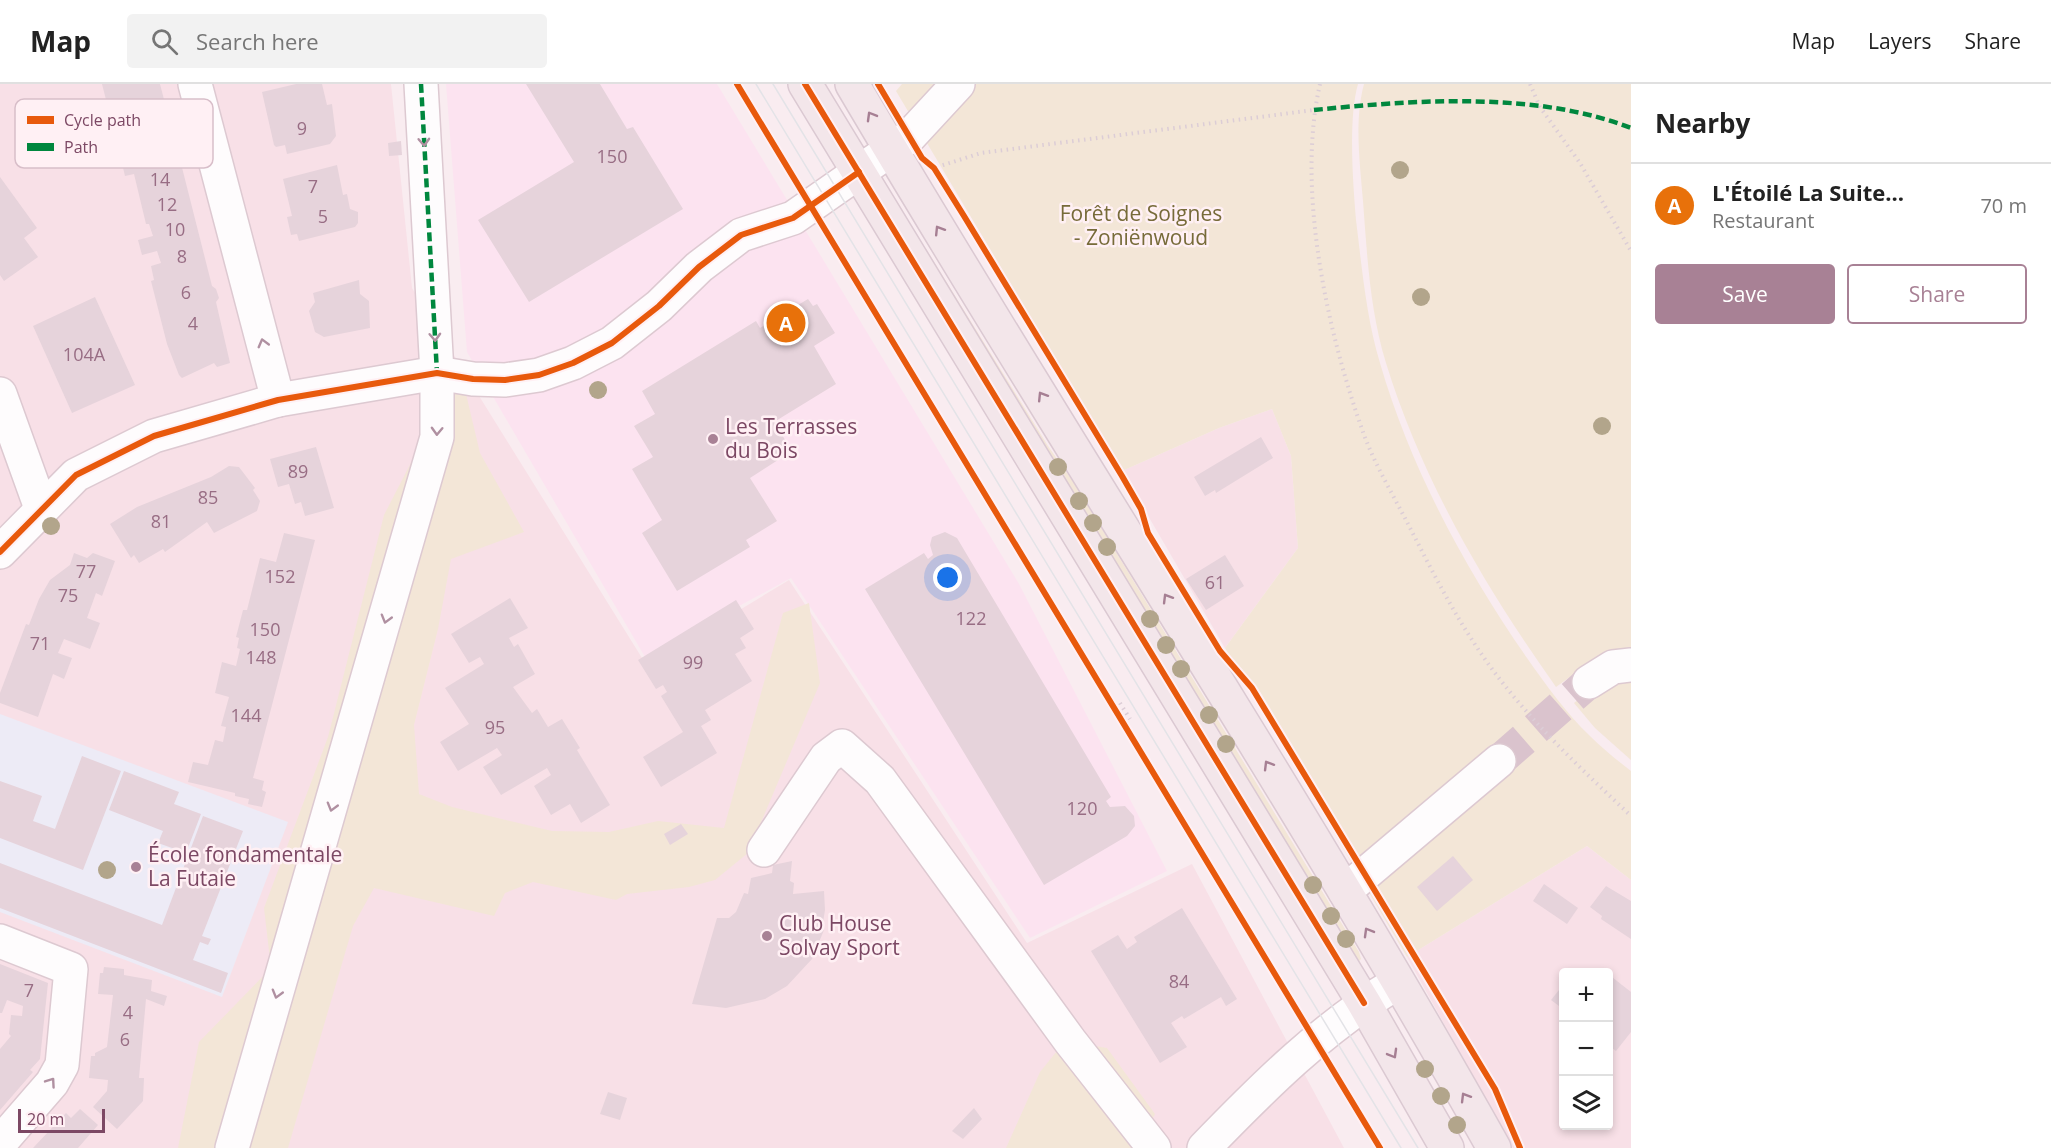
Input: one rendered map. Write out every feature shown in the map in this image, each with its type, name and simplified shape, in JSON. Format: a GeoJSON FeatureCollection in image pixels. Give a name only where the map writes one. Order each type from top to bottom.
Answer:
{"type":"FeatureCollection","features":[{"type":"Feature","properties":{"kind":"main road"},"geometry":{"type":"LineString","coordinates":[[805,84],[1364,1003],[1447,1148]]}},
{"type":"Feature","properties":{"kind":"main road"},"geometry":{"type":"LineString","coordinates":[[852,84],[899,143],[1345,891],[1494,1148]]}},
{"type":"Feature","properties":{"kind":"street"},"geometry":{"type":"LineString","coordinates":[[195,84],[199,99]]}},
{"type":"Feature","properties":{"kind":"street"},"geometry":{"type":"LineString","coordinates":[[232,1148],[437,437],[437,373],[421,84]]}},
{"type":"Feature","properties":{"kind":"street"},"geometry":{"type":"LineString","coordinates":[[0,552],[76,475],[154,436],[278,400],[437,373],[473,379],[505,380],[539,375],[573,363],[612,343],[659,306],[699,267],[741,235],[793,218],[859,172],[899,143],[958,84]]}},
{"type":"Feature","properties":{"kind":"street"},"geometry":{"type":"LineString","coordinates":[[213,153],[278,400]]}},
{"type":"Feature","properties":{"kind":"street"},"geometry":{"type":"LineString","coordinates":[[0,394],[41,508]]}},
{"type":"Feature","properties":{"kind":"street"},"geometry":{"type":"LineString","coordinates":[[1589,682],[1613,667],[1631,665]]}},
{"type":"Feature","properties":{"kind":"street"},"geometry":{"type":"LineString","coordinates":[[764,850],[826,758],[842,746],[880,780],[1070,1041],[1154,1148]]}},
{"type":"Feature","properties":{"kind":"street"},"geometry":{"type":"LineString","coordinates":[[1345,891],[1499,761]]}},
{"type":"Feature","properties":{"kind":"street"},"geometry":{"type":"LineString","coordinates":[[0,941],[71,969],[62,1065],[52,1083],[0,1143]]}},
{"type":"Feature","properties":{"kind":"street"},"geometry":{"type":"LineString","coordinates":[[1204,1148],[1270,1081],[1316,1040],[1364,1003],[1397,983]]}},
{"type":"Feature","properties":{"kind":"path"},"geometry":{"type":"LineString","coordinates":[[1320,84],[1314,110],[1312,196],[1321,265],[1334,335],[1364,434],[1435,574],[1478,650],[1528,714],[1631,816]]}},
{"type":"Feature","properties":{"kind":"path"},"geometry":{"type":"LineString","coordinates":[[1530,84],[1540,108],[1580,163],[1631,252]]}},
{"type":"Feature","properties":{"kind":"path"},"geometry":{"type":"LineString","coordinates":[[899,143],[934,168],[981,153],[1314,110]]}},
{"type":"Feature","properties":{"kind":"path"},"geometry":{"type":"LineString","coordinates":[[850,269],[1380,1148]]}},
{"type":"Feature","properties":{"kind":"path"},"geometry":{"type":"LineString","coordinates":[[1121,703],[1130,719]]}},
{"type":"Feature","properties":{"kind":"shaded area"},"geometry":{"type":"Polygon","coordinates":[[[0,84],[391,84],[412,288],[647,666],[789,580],[1027,943],[1192,864],[1344,1148],[0,1148],[0,84]]]}},
{"type":"Feature","properties":{"kind":"shaded area"},"geometry":{"type":"Polygon","coordinates":[[[446,84],[717,84],[1019,584],[1167,871],[1030,938],[791,578],[645,657],[467,352],[446,84]]]}},
{"type":"Feature","properties":{"kind":"shaded area"},"geometry":{"type":"Polygon","coordinates":[[[1272,409],[1291,456],[1298,548],[1225,648],[1122,471],[1219,428],[1272,409]]]}},
{"type":"Feature","properties":{"kind":"shaded area","name":"École fondamentale La Futaie"},"geometry":{"type":"Polygon","coordinates":[[[0,714],[288,822],[222,997],[0,912],[0,714]]]}},
{"type":"Feature","properties":{"kind":"shaded area"},"geometry":{"type":"Polygon","coordinates":[[[1587,846],[1631,880],[1631,1148],[1513,1148],[1407,957],[1587,846]]]}},
{"type":"Feature","properties":{"kind":"green space","name":"Forêt de Soignes - Zoniënwoud"},"geometry":{"type":"Polygon","coordinates":[[[902,84],[1358,84],[1352,133],[1356,220],[1371,328],[1392,402],[1423,479],[1461,553],[1504,624],[1541,678],[1573,718],[1631,771],[1631,880],[1587,846],[1407,957],[1225,648],[1298,548],[1291,456],[1272,409],[1219,428],[1122,471],[896,91],[902,84]]]}},
{"type":"Feature","properties":{"kind":"green space"},"geometry":{"type":"Polygon","coordinates":[[[1364,84],[1631,84],[1631,656],[1592,661],[1556,687],[1505,611],[1437,491],[1418,449],[1386,363],[1376,323],[1370,283],[1360,172],[1358,127],[1364,84]]]}},
{"type":"Feature","properties":{"kind":"green space"},"geometry":{"type":"Polygon","coordinates":[[[926,249],[1048,446],[1074,483],[1359,952],[1361,959],[1358,962],[924,250],[926,249]]]}},
{"type":"Feature","properties":{"kind":"green space"},"geometry":{"type":"Polygon","coordinates":[[[449,389],[466,394],[480,453],[524,532],[451,559],[438,629],[414,725],[419,794],[452,807],[552,831],[609,832],[658,821],[724,828],[783,613],[809,603],[820,683],[748,853],[715,880],[689,887],[627,894],[616,900],[533,882],[505,893],[494,916],[374,888],[353,926],[288,1148],[178,1148],[199,1042],[271,968],[264,908],[328,737],[384,515],[449,389]]]}},
{"type":"Feature","properties":{"kind":"green space"},"geometry":{"type":"Polygon","coordinates":[[[1624,681],[1631,682],[1631,760],[1595,728],[1574,703],[1594,687],[1624,681]]]}},
{"type":"Feature","properties":{"kind":"green space"},"geometry":{"type":"Polygon","coordinates":[[[1065,1041],[1107,1048],[1155,1114],[1137,1148],[1006,1148],[1040,1072],[1065,1041]]]}},
{"type":"Feature","properties":{"kind":"building"},"geometry":{"type":"Polygon","coordinates":[[[102,84],[160,84],[164,99],[106,99],[102,84]]]}},
{"type":"Feature","properties":{"kind":"building"},"geometry":{"type":"Polygon","coordinates":[[[296,84],[322,84],[327,105],[332,104],[336,136],[330,144],[287,154],[285,145],[276,147],[274,145],[262,92],[296,84]]]}},
{"type":"Feature","properties":{"kind":"building"},"geometry":{"type":"Polygon","coordinates":[[[526,84],[600,84],[627,129],[633,127],[683,209],[529,302],[478,220],[574,162],[526,84]]]}},
{"type":"Feature","properties":{"kind":"building"},"geometry":{"type":"Polygon","coordinates":[[[401,141],[402,155],[389,156],[388,143],[401,141]]]}},
{"type":"Feature","properties":{"kind":"building"},"geometry":{"type":"Polygon","coordinates":[[[337,165],[343,195],[347,194],[350,209],[358,212],[358,223],[355,227],[299,241],[297,234],[291,235],[287,217],[292,216],[283,179],[337,165]]]}},
{"type":"Feature","properties":{"kind":"building"},"geometry":{"type":"Polygon","coordinates":[[[123,168],[182,168],[212,286],[216,289],[219,298],[216,302],[230,363],[217,367],[214,363],[182,378],[179,375],[167,344],[151,281],[154,280],[151,266],[161,263],[157,251],[142,255],[138,240],[153,236],[149,224],[146,224],[134,174],[125,176],[123,168]]]}},
{"type":"Feature","properties":{"kind":"building"},"geometry":{"type":"Polygon","coordinates":[[[0,177],[37,228],[24,238],[38,257],[4,281],[0,275],[0,177]]]}},
{"type":"Feature","properties":{"kind":"building"},"geometry":{"type":"Polygon","coordinates":[[[359,280],[360,294],[369,301],[370,328],[324,337],[315,332],[309,311],[315,302],[313,293],[359,280]]]}},
{"type":"Feature","properties":{"kind":"building"},"geometry":{"type":"Polygon","coordinates":[[[95,297],[135,385],[72,413],[33,326],[95,297]]]}},
{"type":"Feature","properties":{"kind":"building","name":"Les Terrasses du Bois"},"geometry":{"type":"Polygon","coordinates":[[[808,299],[813,306],[817,304],[835,333],[814,346],[836,384],[774,422],[792,451],[750,478],[777,521],[746,540],[750,547],[677,591],[642,533],[662,520],[632,469],[653,457],[634,426],[655,414],[642,391],[756,321],[760,328],[808,299]]]}},
{"type":"Feature","properties":{"kind":"building"},"geometry":{"type":"Polygon","coordinates":[[[1261,437],[1273,458],[1216,493],[1215,490],[1205,496],[1194,477],[1261,437]]]}},
{"type":"Feature","properties":{"kind":"building"},"geometry":{"type":"Polygon","coordinates":[[[316,447],[334,508],[305,516],[301,502],[295,504],[289,484],[278,487],[270,459],[316,447]]]}},
{"type":"Feature","properties":{"kind":"building"},"geometry":{"type":"Polygon","coordinates":[[[229,466],[239,467],[255,488],[253,490],[260,501],[257,511],[214,533],[207,522],[165,552],[163,549],[139,563],[134,555],[131,558],[110,524],[137,507],[211,477],[229,466]]]}},
{"type":"Feature","properties":{"kind":"building"},"geometry":{"type":"Polygon","coordinates":[[[945,532],[957,538],[1111,797],[1106,801],[1110,807],[1125,806],[1134,816],[1135,826],[1127,836],[1044,885],[865,589],[924,553],[928,559],[933,555],[930,545],[932,537],[945,532]]]}},
{"type":"Feature","properties":{"kind":"building"},"geometry":{"type":"Polygon","coordinates":[[[284,533],[315,540],[253,778],[264,781],[262,790],[266,792],[262,807],[248,804],[249,799],[235,796],[235,793],[188,782],[193,762],[208,765],[215,740],[223,742],[226,727],[221,726],[229,697],[215,693],[222,662],[236,666],[240,649],[237,648],[239,638],[236,637],[243,610],[247,610],[260,558],[276,562],[284,533]]]}},
{"type":"Feature","properties":{"kind":"building"},"geometry":{"type":"Polygon","coordinates":[[[74,553],[87,558],[93,553],[115,561],[102,596],[96,593],[87,618],[100,623],[90,649],[64,639],[58,653],[72,658],[64,679],[53,674],[38,717],[0,703],[0,693],[26,624],[29,625],[39,599],[50,580],[70,565],[74,553]]]}},
{"type":"Feature","properties":{"kind":"building"},"geometry":{"type":"Polygon","coordinates":[[[1225,555],[1244,586],[1206,610],[1186,579],[1225,555]]]}},
{"type":"Feature","properties":{"kind":"building"},"geometry":{"type":"Polygon","coordinates":[[[510,598],[528,628],[509,638],[514,647],[518,644],[535,674],[513,687],[532,713],[537,709],[548,727],[562,719],[580,748],[577,750],[610,805],[581,823],[570,804],[551,815],[534,786],[551,775],[547,768],[501,795],[483,767],[502,755],[497,748],[458,771],[440,742],[469,724],[445,688],[484,664],[480,657],[469,663],[451,634],[510,598]]]}},
{"type":"Feature","properties":{"kind":"building"},"geometry":{"type":"Polygon","coordinates":[[[736,600],[754,629],[740,638],[746,648],[735,654],[752,681],[705,710],[711,720],[701,726],[717,753],[661,787],[643,757],[683,732],[661,696],[667,692],[663,685],[656,689],[638,660],[736,600]]]}},
{"type":"Feature","properties":{"kind":"building"},"geometry":{"type":"Polygon","coordinates":[[[82,756],[121,771],[83,870],[0,838],[0,781],[42,796],[33,821],[55,829],[82,756]]]}},
{"type":"Feature","properties":{"kind":"building"},"geometry":{"type":"Polygon","coordinates":[[[124,771],[179,792],[174,804],[201,814],[186,853],[158,843],[163,831],[109,810],[124,771]]]}},
{"type":"Feature","properties":{"kind":"building"},"geometry":{"type":"Polygon","coordinates":[[[203,816],[243,831],[202,936],[211,939],[208,945],[200,942],[193,960],[228,973],[221,993],[0,908],[0,863],[162,925],[203,816]]]}},
{"type":"Feature","properties":{"kind":"building"},"geometry":{"type":"Polygon","coordinates":[[[681,824],[688,834],[670,845],[664,834],[681,824]]]}},
{"type":"Feature","properties":{"kind":"building"},"geometry":{"type":"Polygon","coordinates":[[[1453,856],[1473,880],[1437,911],[1417,887],[1453,856]]]}},
{"type":"Feature","properties":{"kind":"building","name":"Club House Solvay Sport"},"geometry":{"type":"Polygon","coordinates":[[[792,861],[790,881],[794,883],[793,894],[824,891],[825,910],[822,929],[824,930],[812,959],[787,986],[765,999],[726,1008],[692,1004],[717,918],[729,918],[736,912],[744,893],[748,894],[751,878],[772,873],[773,865],[792,861]]]}},
{"type":"Feature","properties":{"kind":"building"},"geometry":{"type":"Polygon","coordinates":[[[1544,884],[1578,908],[1567,924],[1533,901],[1544,884]]]}},
{"type":"Feature","properties":{"kind":"building"},"geometry":{"type":"Polygon","coordinates":[[[1606,886],[1631,901],[1631,939],[1601,919],[1602,916],[1590,907],[1606,886]]]}},
{"type":"Feature","properties":{"kind":"building"},"geometry":{"type":"Polygon","coordinates":[[[1182,908],[1237,999],[1226,1006],[1221,997],[1184,1019],[1182,1016],[1171,1023],[1187,1047],[1160,1063],[1091,951],[1118,935],[1127,949],[1137,942],[1134,937],[1182,908]]]}},
{"type":"Feature","properties":{"kind":"building"},"geometry":{"type":"Polygon","coordinates":[[[0,964],[48,983],[40,1059],[30,1070],[33,1072],[0,1110],[0,1049],[11,1036],[9,1034],[11,1015],[22,1016],[23,1006],[7,1000],[0,1013],[0,964]]]}},
{"type":"Feature","properties":{"kind":"building"},"geometry":{"type":"Polygon","coordinates":[[[104,967],[124,969],[124,975],[152,980],[151,991],[167,996],[164,1006],[146,999],[139,1078],[144,1078],[143,1101],[117,1129],[93,1107],[107,1091],[108,1080],[89,1078],[91,1056],[95,1056],[95,1053],[107,1047],[113,995],[98,994],[100,973],[103,973],[104,967]]]}},
{"type":"Feature","properties":{"kind":"building"},"geometry":{"type":"Polygon","coordinates":[[[1613,978],[1631,992],[1631,1032],[1616,1051],[1613,1049],[1613,978]]]}},
{"type":"Feature","properties":{"kind":"building"},"geometry":{"type":"Polygon","coordinates":[[[1559,990],[1559,1006],[1551,1000],[1559,990]]]}},
{"type":"Feature","properties":{"kind":"building"},"geometry":{"type":"Polygon","coordinates":[[[608,1092],[627,1098],[620,1120],[600,1114],[608,1092]]]}},
{"type":"Feature","properties":{"kind":"building"},"geometry":{"type":"Polygon","coordinates":[[[974,1108],[982,1119],[963,1139],[952,1131],[974,1108]]]}},
{"type":"Feature","properties":{"kind":"building"},"geometry":{"type":"Polygon","coordinates":[[[80,1109],[98,1125],[78,1148],[33,1148],[66,1113],[71,1118],[80,1109]]]}},
{"type":"Feature","properties":{"kind":"tunnel"},"geometry":{"type":"LineString","coordinates":[[1499,761],[1589,682]]}},
{"type":"Feature","properties":{"kind":"tram line"},"geometry":{"type":"LineString","coordinates":[[756,84],[1401,1148]]}},
{"type":"Feature","properties":{"kind":"tram line"},"geometry":{"type":"LineString","coordinates":[[773,84],[1418,1148]]}},
{"type":"Feature","properties":{"kind":"marked path"},"geometry":{"type":"LineString","coordinates":[[421,84],[437,373]]}},
{"type":"Feature","properties":{"kind":"marked path"},"geometry":{"type":"LineString","coordinates":[[1314,110],[1392,103],[1474,101],[1515,103],[1594,116],[1631,128]]}},
{"type":"Feature","properties":{"kind":"cycle path"},"geometry":{"type":"LineString","coordinates":[[737,84],[1380,1148]]}},
{"type":"Feature","properties":{"kind":"cycle path"},"geometry":{"type":"LineString","coordinates":[[805,84],[1364,1003]]}},
{"type":"Feature","properties":{"kind":"cycle path"},"geometry":{"type":"LineString","coordinates":[[878,84],[922,158],[934,168],[964,216],[1122,476],[1141,509],[1148,533],[1220,651],[1252,688],[1495,1089],[1520,1148]]}},
{"type":"Feature","properties":{"kind":"cycle path"},"geometry":{"type":"LineString","coordinates":[[0,552],[76,475],[154,436],[278,400],[437,373],[473,379],[505,380],[539,375],[573,363],[612,343],[659,306],[699,267],[741,235],[793,218],[859,172]]}},
{"type":"Feature","properties":{"kind":"place","name":"L'Étoilé La Suite..."},"geometry":{"type":"Point","coordinates":[786,323]}},
{"type":"Feature","properties":{"kind":"place","name":"Les Terrasses du Bois"},"geometry":{"type":"Point","coordinates":[713,439]}},
{"type":"Feature","properties":{"kind":"place","name":"École fondamentale La Futaie"},"geometry":{"type":"Point","coordinates":[136,867]}},
{"type":"Feature","properties":{"kind":"place","name":"Club House Solvay Sport"},"geometry":{"type":"Point","coordinates":[767,936]}}]}
